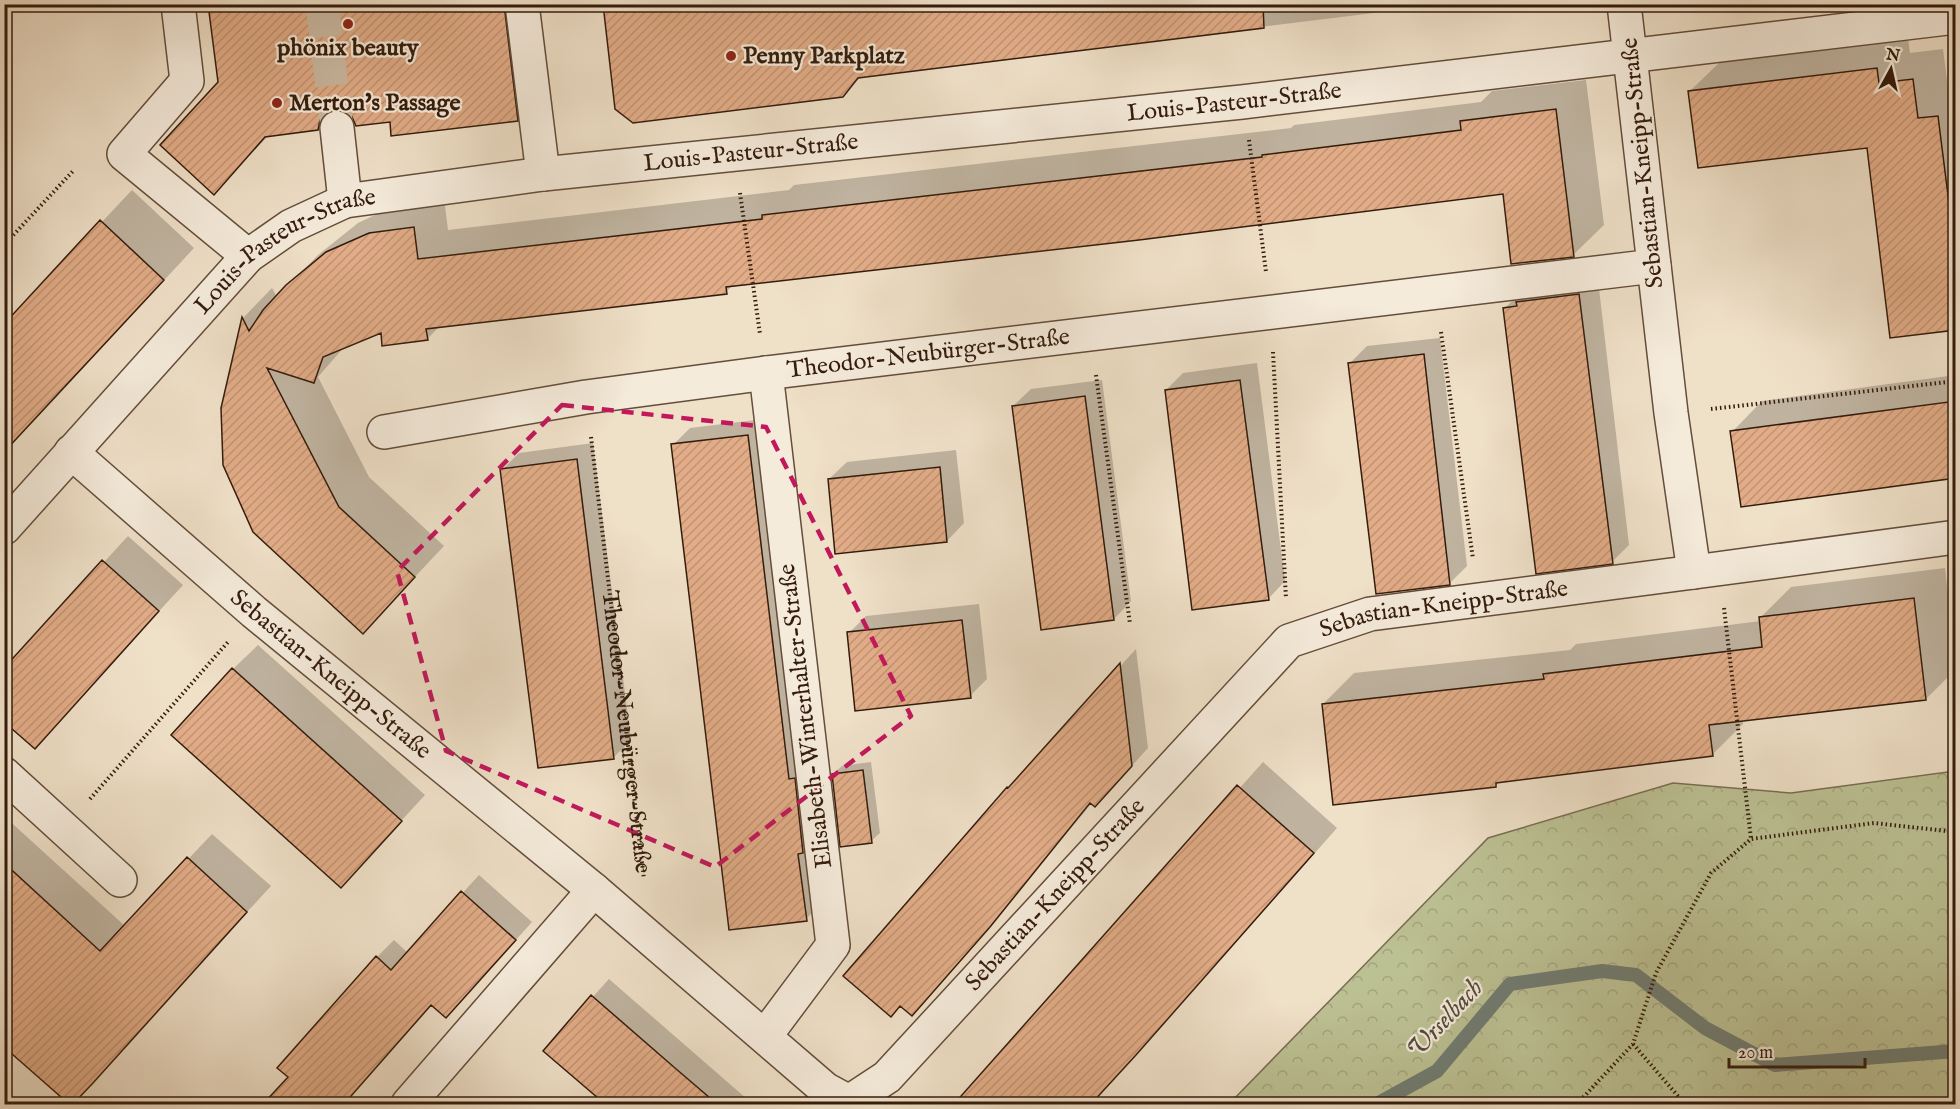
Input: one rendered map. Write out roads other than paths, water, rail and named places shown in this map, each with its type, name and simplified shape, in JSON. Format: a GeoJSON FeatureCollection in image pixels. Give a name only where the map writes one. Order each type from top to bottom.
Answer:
{"type":"FeatureCollection","features":[{"type":"Feature","properties":{"kind":"street"},"geometry":{"type":"LineString","coordinates":[[178,4],[187,81],[124,154],[248,256]]}},
{"type":"Feature","properties":{"kind":"street"},"geometry":{"type":"LineString","coordinates":[[522,4],[543,174]]}},
{"type":"Feature","properties":{"kind":"street","name":"Sebastian-Kneipp-Straße"},"geometry":{"type":"LineString","coordinates":[[71,452],[254,612],[594,890],[765,1036],[818,1097],[849,1102],[887,1077],[1289,641],[1370,615],[1707,570],[1671,413],[1624,4]]}},
{"type":"Feature","properties":{"kind":"street","name":"Louis-Pasteur-Straße"},"geometry":{"type":"LineString","coordinates":[[4,528],[248,256],[291,226],[345,201],[543,174],[1242,102],[1956,17]]}},
{"type":"Feature","properties":{"kind":"street"},"geometry":{"type":"LineString","coordinates":[[337,128],[345,201]]}},
{"type":"Feature","properties":{"kind":"street","name":"Theodor-Neubürger-Straße"},"geometry":{"type":"LineString","coordinates":[[384,432],[586,397],[766,373],[1271,314],[1654,266]]}},
{"type":"Feature","properties":{"kind":"street","name":"Elisabeth-Winterhalter-Straße"},"geometry":{"type":"LineString","coordinates":[[765,1036],[833,945],[766,373]]}},
{"type":"Feature","properties":{"kind":"street"},"geometry":{"type":"LineString","coordinates":[[1707,570],[1956,537]]}},
{"type":"Feature","properties":{"kind":"street"},"geometry":{"type":"LineString","coordinates":[[4,774],[120,880]]}},
{"type":"Feature","properties":{"kind":"street"},"geometry":{"type":"LineString","coordinates":[[408,1104],[594,890]]}},
{"type":"Feature","properties":{"kind":"waterway","name":"Urselbach"},"geometry":{"type":"LineString","coordinates":[[1377,1104],[1437,1071],[1510,984],[1602,971],[1636,975],[1705,1028],[1775,1065],[1956,1051]]}},
{"type":"Feature","properties":{"kind":"tunnel"},"geometry":{"type":"LineString","coordinates":[[322,4],[337,128]]}},
{"type":"Feature","properties":{"kind":"place","name":"phönix beauty"},"geometry":{"type":"Point","coordinates":[348,24]}},
{"type":"Feature","properties":{"kind":"place","name":"Penny Parkplatz"},"geometry":{"type":"Point","coordinates":[731,56]}},
{"type":"Feature","properties":{"kind":"place","name":"Merton's Passage"},"geometry":{"type":"Point","coordinates":[277,103]}}]}
